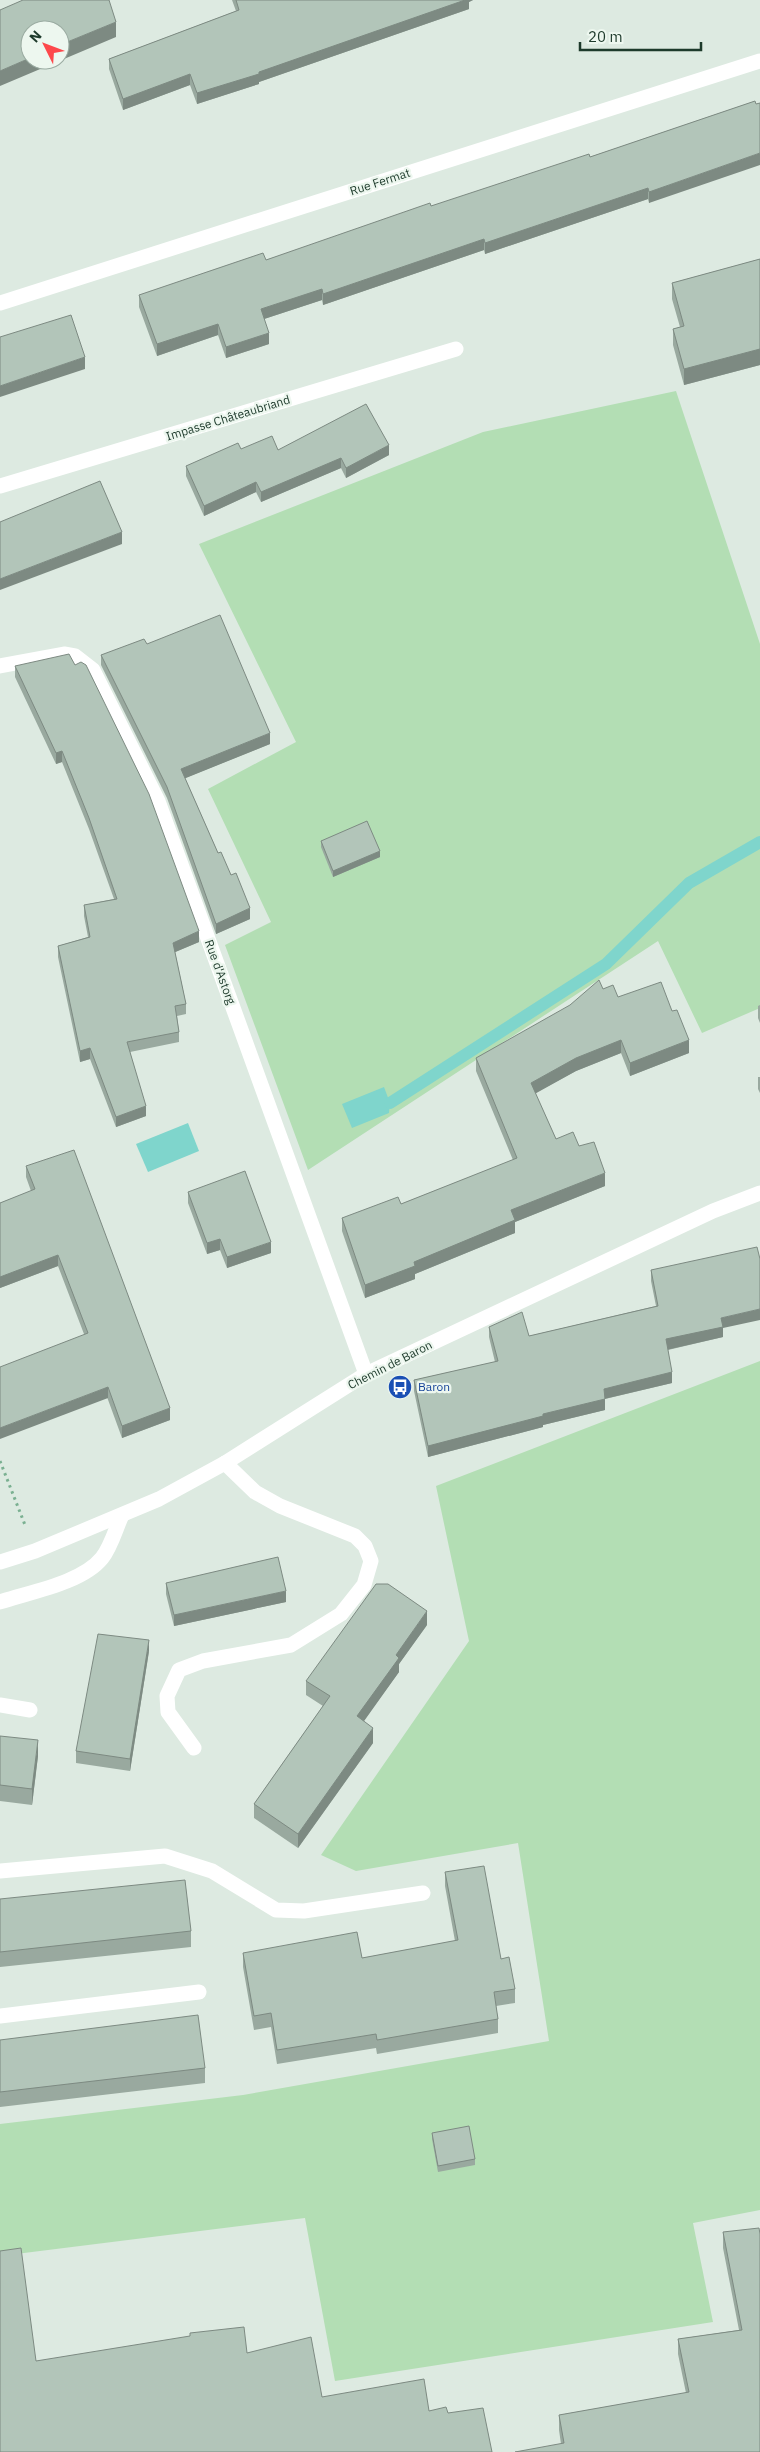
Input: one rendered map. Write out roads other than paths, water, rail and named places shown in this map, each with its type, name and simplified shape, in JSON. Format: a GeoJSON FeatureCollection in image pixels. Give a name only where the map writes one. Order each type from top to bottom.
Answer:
{"type":"FeatureCollection","features":[{"type":"Feature","properties":{"kind":"street","name":"Rue Fermat"},"geometry":{"type":"LineString","coordinates":[[0,303],[760,61]]}},
{"type":"Feature","properties":{"kind":"street","name":"Impasse Châteaubriand"},"geometry":{"type":"LineString","coordinates":[[0,486],[456,349]]}},
{"type":"Feature","properties":{"kind":"street","name":"Rue d'Astorg"},"geometry":{"type":"LineString","coordinates":[[0,666],[64,654],[75,656],[93,670],[158,802],[366,1374]]}},
{"type":"Feature","properties":{"kind":"street","name":"Chemin de Baron"},"geometry":{"type":"LineString","coordinates":[[0,1562],[35,1551],[159,1499],[225,1462],[366,1374],[713,1211],[760,1193]]}},
{"type":"Feature","properties":{"kind":"street"},"geometry":{"type":"LineString","coordinates":[[194,1748],[168,1712],[167,1696],[179,1670],[203,1661],[291,1645],[341,1614],[364,1585],[371,1561],[365,1546],[355,1536],[280,1506],[255,1492],[225,1462]]}},
{"type":"Feature","properties":{"kind":"street"},"geometry":{"type":"LineString","coordinates":[[0,1602],[66,1581],[88,1571],[103,1557],[122,1515]]}},
{"type":"Feature","properties":{"kind":"street"},"geometry":{"type":"LineString","coordinates":[[0,1705],[30,1710]]}},
{"type":"Feature","properties":{"kind":"street"},"geometry":{"type":"LineString","coordinates":[[0,1871],[165,1856],[212,1871],[276,1910],[304,1911],[423,1893]]}},
{"type":"Feature","properties":{"kind":"street"},"geometry":{"type":"LineString","coordinates":[[0,2016],[199,1992]]}},
{"type":"Feature","properties":{"kind":"water"},"geometry":{"type":"Polygon","coordinates":[[[384,1087],[390,1103],[389,1113],[352,1128],[342,1104],[384,1087]]]}},
{"type":"Feature","properties":{"kind":"water"},"geometry":{"type":"Polygon","coordinates":[[[188,1123],[199,1151],[148,1172],[136,1144],[188,1123]]]}},
{"type":"Feature","properties":{"kind":"waterway"},"geometry":{"type":"LineString","coordinates":[[390,1103],[606,964],[689,883],[760,842]]}},
{"type":"Feature","properties":{"kind":"place","name":"Baron"},"geometry":{"type":"Point","coordinates":[400,1387]}}]}
